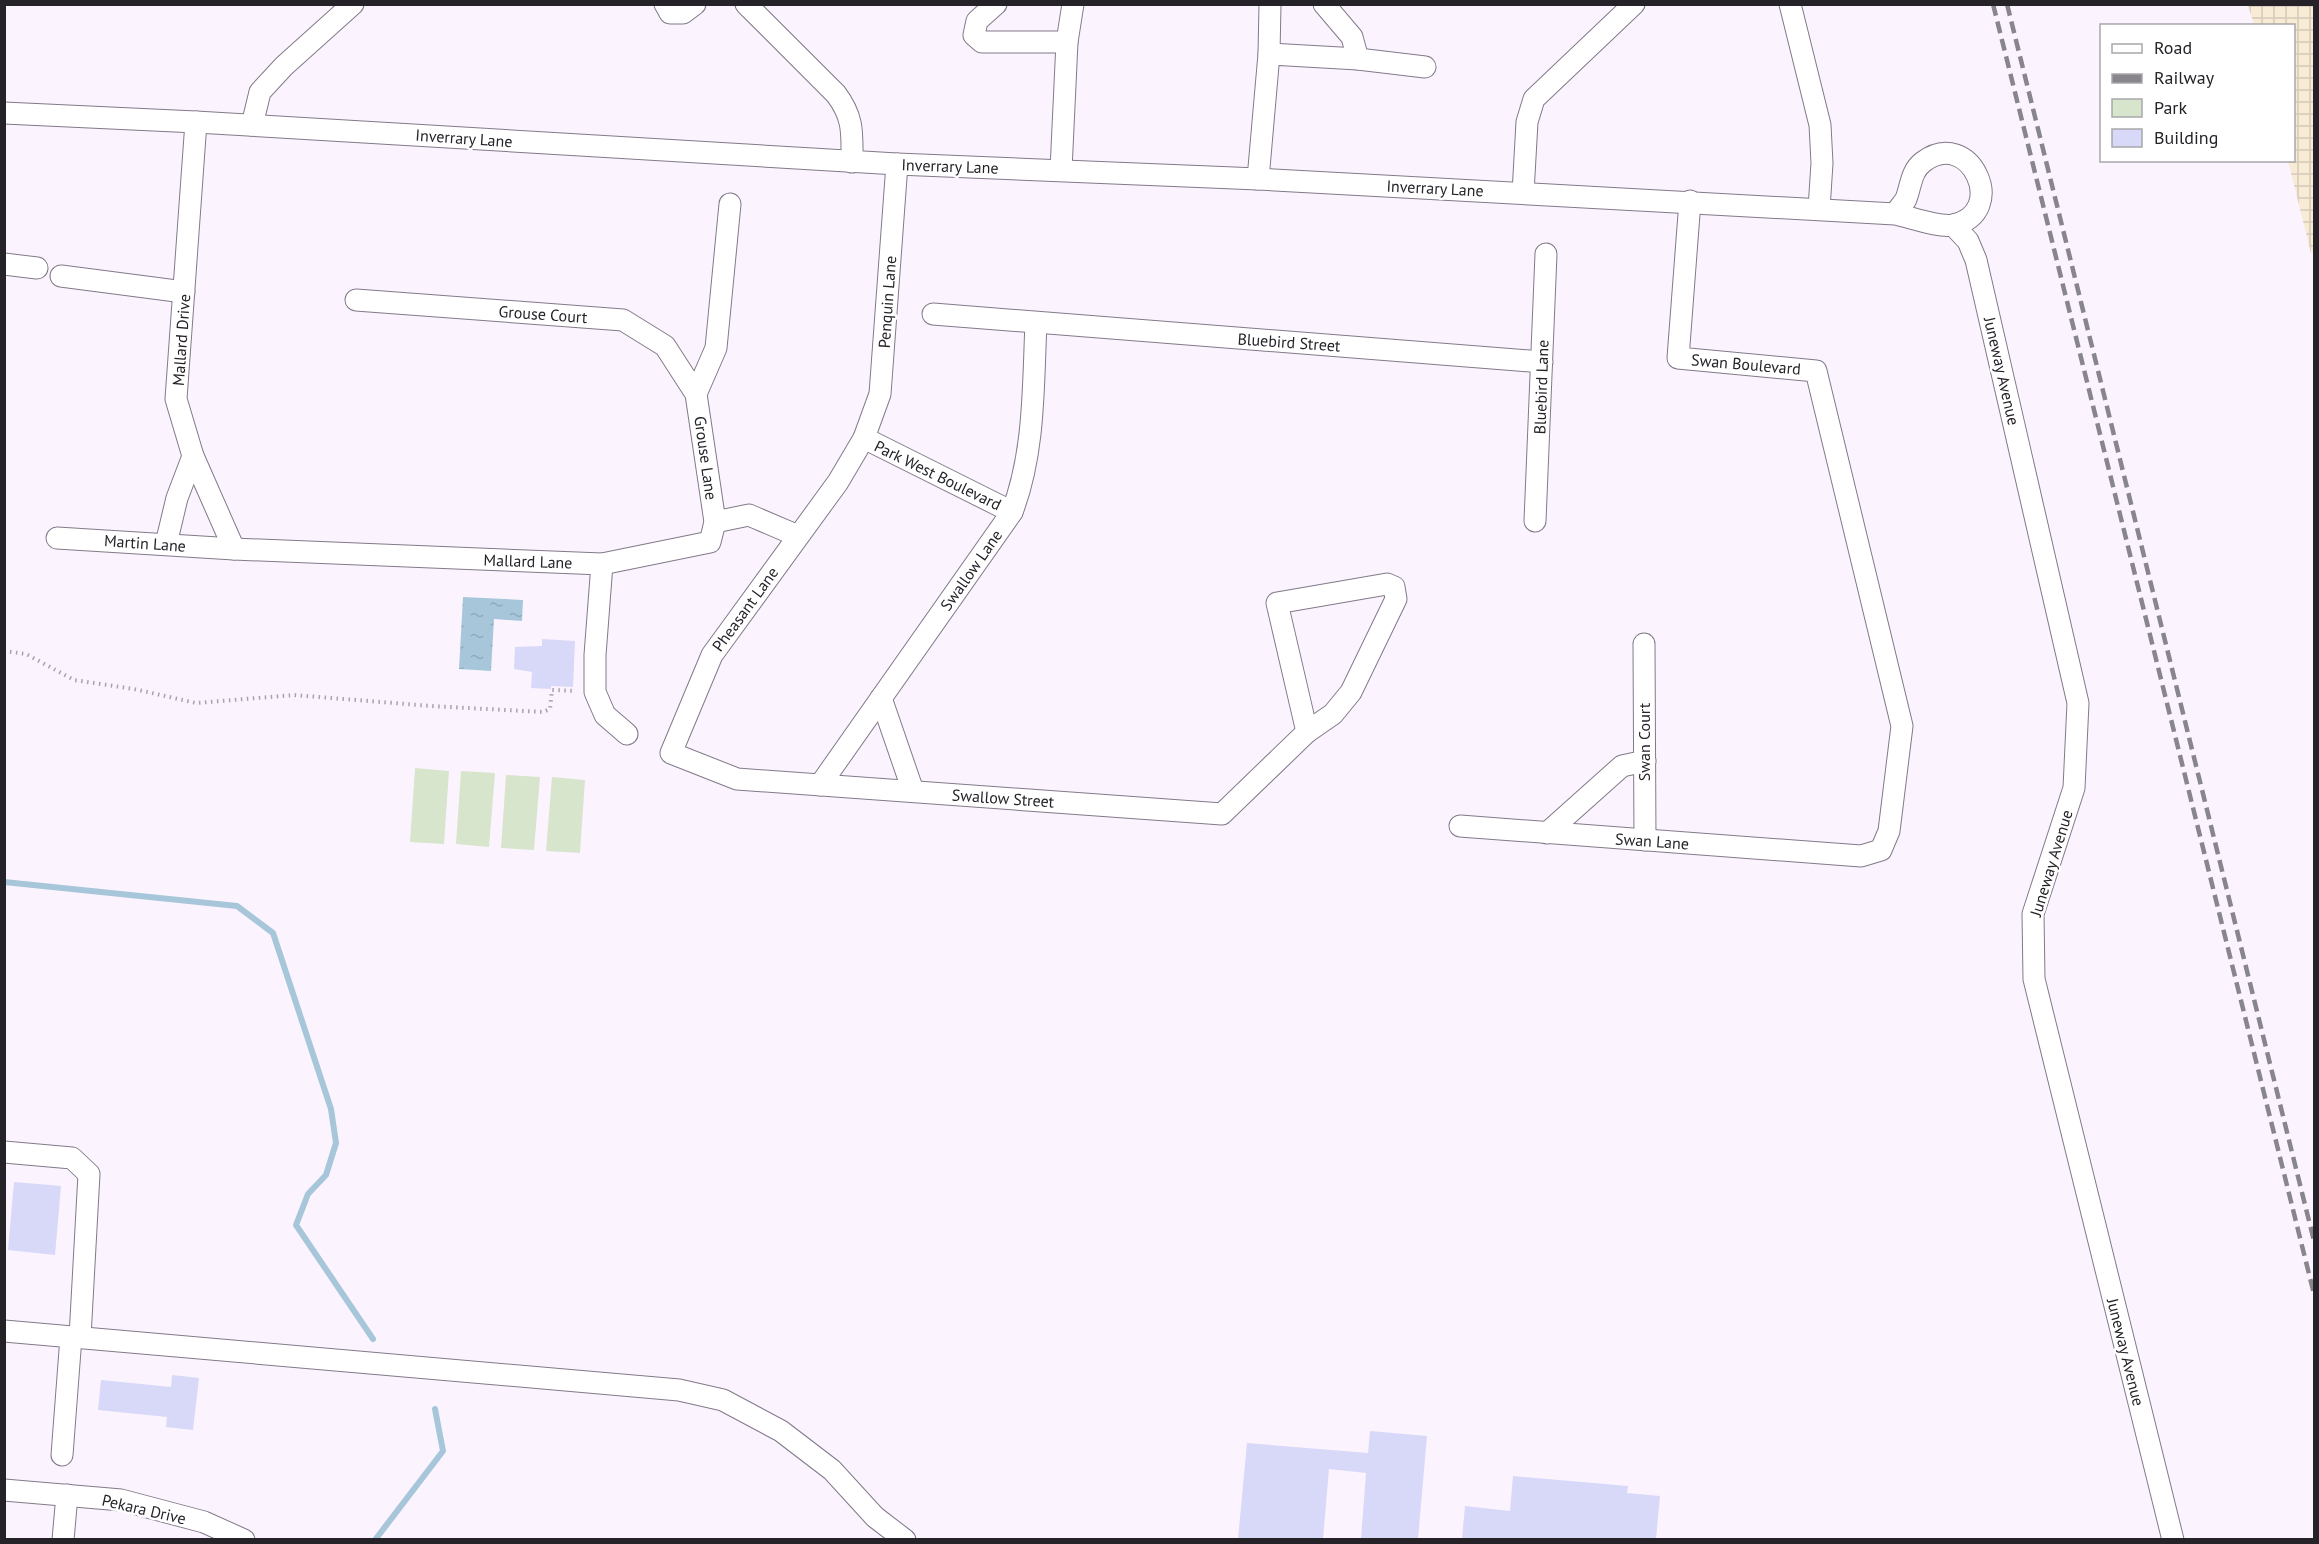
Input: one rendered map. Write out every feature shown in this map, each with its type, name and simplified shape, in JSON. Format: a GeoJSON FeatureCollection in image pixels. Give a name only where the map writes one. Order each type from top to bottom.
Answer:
{"type":"FeatureCollection","features":[{"type":"Feature","properties":{"kind":"street"},"geometry":{"type":"LineString","coordinates":[[252,125],[260,92],[284,66],[353,4]]}},
{"type":"Feature","properties":{"kind":"street"},"geometry":{"type":"LineString","coordinates":[[665,4],[670,12],[683,14],[695,4]]}},
{"type":"Feature","properties":{"kind":"street"},"geometry":{"type":"LineString","coordinates":[[746,4],[836,94],[846,108],[852,124],[852,162]]}},
{"type":"Feature","properties":{"kind":"street"},"geometry":{"type":"LineString","coordinates":[[996,4],[977,21],[974,35],[982,42],[1067,42]]}},
{"type":"Feature","properties":{"kind":"street"},"geometry":{"type":"LineString","coordinates":[[1061,170],[1067,42],[1073,4]]}},
{"type":"Feature","properties":{"kind":"street"},"geometry":{"type":"LineString","coordinates":[[1258,179],[1269,54],[1270,4]]}},
{"type":"Feature","properties":{"kind":"street"},"geometry":{"type":"LineString","coordinates":[[1523,193],[1527,122],[1534,99],[1634,4]]}},
{"type":"Feature","properties":{"kind":"street"},"geometry":{"type":"LineString","coordinates":[[1790,4],[1820,125],[1822,163],[1819,209]]}},
{"type":"Feature","properties":{"kind":"street"},"geometry":{"type":"LineString","coordinates":[[1334,7],[1352,37],[1358,59]]}},
{"type":"Feature","properties":{"kind":"street"},"geometry":{"type":"LineString","coordinates":[[1269,54],[1358,59],[1425,67]]}},
{"type":"Feature","properties":{"kind":"street","name":"Inverrary Lane"},"geometry":{"type":"LineString","coordinates":[[4,113],[252,125],[852,162],[1258,179],[1690,201],[1895,214],[1920,218],[1940,226],[1953,225]]}},
{"type":"Feature","properties":{"kind":"street","name":"Mallard Drive"},"geometry":{"type":"LineString","coordinates":[[196,122],[176,399],[193,456],[234,549]]}},
{"type":"Feature","properties":{"kind":"street"},"geometry":{"type":"LineString","coordinates":[[1895,214],[1905,201],[1914,172],[1922,163],[1932,157],[1949,154],[1973,166],[1979,177],[1982,192],[1974,212],[1964,221],[1953,225]]}},
{"type":"Feature","properties":{"kind":"street","name":"Penquin Lane"},"geometry":{"type":"LineString","coordinates":[[798,536],[838,482],[864,438],[880,394],[897,164]]}},
{"type":"Feature","properties":{"kind":"street","name":"Swan Boulevard"},"geometry":{"type":"LineString","coordinates":[[1690,201],[1678,358],[1816,371],[1886,660]]}},
{"type":"Feature","properties":{"kind":"street"},"geometry":{"type":"LineString","coordinates":[[696,394],[716,348],[730,204]]}},
{"type":"Feature","properties":{"kind":"street","name":"Juneway Avenue"},"geometry":{"type":"LineString","coordinates":[[1953,225],[1968,241],[1976,260],[2079,703],[2074,788],[2033,914],[2034,980],[2173,1539]]}},
{"type":"Feature","properties":{"kind":"street","name":"Bluebird Lane"},"geometry":{"type":"LineString","coordinates":[[1535,521],[1546,254]]}},
{"type":"Feature","properties":{"kind":"street"},"geometry":{"type":"LineString","coordinates":[[4,264],[37,268]]}},
{"type":"Feature","properties":{"kind":"street"},"geometry":{"type":"LineString","coordinates":[[61,276],[184,292]]}},
{"type":"Feature","properties":{"kind":"street","name":"Grouse Court"},"geometry":{"type":"LineString","coordinates":[[356,300],[623,320],[665,346],[696,394]]}},
{"type":"Feature","properties":{"kind":"street","name":"Bluebird Street"},"geometry":{"type":"LineString","coordinates":[[933,314],[1542,362]]}},
{"type":"Feature","properties":{"kind":"street","name":"Swallow Lane"},"geometry":{"type":"LineString","coordinates":[[820,785],[1012,512],[1022,486],[1030,440],[1036,323]]}},
{"type":"Feature","properties":{"kind":"street","name":"Grouse Lane"},"geometry":{"type":"LineString","coordinates":[[696,394],[715,522]]}},
{"type":"Feature","properties":{"kind":"street","name":"Park West Boulevard"},"geometry":{"type":"LineString","coordinates":[[864,438],[1012,512]]}},
{"type":"Feature","properties":{"kind":"street"},"geometry":{"type":"LineString","coordinates":[[166,544],[177,498],[193,456]]}},
{"type":"Feature","properties":{"kind":"street"},"geometry":{"type":"LineString","coordinates":[[715,522],[749,515],[798,536]]}},
{"type":"Feature","properties":{"kind":"street","name":"Mallard Lane"},"geometry":{"type":"LineString","coordinates":[[234,549],[602,564],[710,542],[715,522]]}},
{"type":"Feature","properties":{"kind":"street","name":"Pheasant Lane"},"geometry":{"type":"LineString","coordinates":[[671,753],[712,655],[798,536]]}},
{"type":"Feature","properties":{"kind":"street","name":"Martin Lane"},"geometry":{"type":"LineString","coordinates":[[57,538],[234,549]]}},
{"type":"Feature","properties":{"kind":"street"},"geometry":{"type":"LineString","coordinates":[[602,564],[595,655],[595,692],[605,716],[627,734]]}},
{"type":"Feature","properties":{"kind":"street","name":"Swallow Street"},"geometry":{"type":"LineString","coordinates":[[671,753],[737,779],[1222,814],[1307,732],[1333,714],[1351,692],[1396,599],[1394,587],[1387,584],[1276,603],[1307,732]]}},
{"type":"Feature","properties":{"kind":"street","name":"Swan Court"},"geometry":{"type":"LineString","coordinates":[[1644,644],[1645,840]]}},
{"type":"Feature","properties":{"kind":"street","name":"Swan Lane"},"geometry":{"type":"LineString","coordinates":[[1460,826],[1861,856],[1881,850],[1889,831],[1902,726],[1886,660]]}},
{"type":"Feature","properties":{"kind":"street"},"geometry":{"type":"LineString","coordinates":[[881,698],[913,791]]}},
{"type":"Feature","properties":{"kind":"street"},"geometry":{"type":"LineString","coordinates":[[1547,833],[1622,766],[1645,761]]}},
{"type":"Feature","properties":{"kind":"street"},"geometry":{"type":"LineString","coordinates":[[4,1152],[72,1158],[89,1174],[62,1455]]}},
{"type":"Feature","properties":{"kind":"street"},"geometry":{"type":"LineString","coordinates":[[4,1331],[679,1390],[723,1400],[781,1431],[832,1470],[875,1518],[905,1539]]}},
{"type":"Feature","properties":{"kind":"street","name":"Pekara Drive"},"geometry":{"type":"LineString","coordinates":[[4,1490],[121,1500],[204,1522],[244,1539]]}},
{"type":"Feature","properties":{"kind":"street"},"geometry":{"type":"LineString","coordinates":[[63,1539],[67,1495]]}},
{"type":"Feature","properties":{"kind":"path"},"geometry":{"type":"LineString","coordinates":[[4,651],[26,654],[74,680],[134,689],[196,703],[294,695],[543,712],[550,709],[552,690],[595,692]]}},
{"type":"Feature","properties":{"kind":"shaded area"},"geometry":{"type":"Polygon","coordinates":[[[2248,5],[2314,5],[2314,253],[2311,253],[2288,162],[2295,162],[2295,24],[2254,24],[2248,5]]]}},
{"type":"Feature","properties":{"kind":"green space"},"geometry":{"type":"Polygon","coordinates":[[[415,768],[449,771],[444,844],[410,842],[415,768]]]}},
{"type":"Feature","properties":{"kind":"green space"},"geometry":{"type":"Polygon","coordinates":[[[461,771],[495,773],[489,847],[456,844],[461,771]]]}},
{"type":"Feature","properties":{"kind":"green space"},"geometry":{"type":"Polygon","coordinates":[[[506,775],[540,777],[534,850],[501,848],[506,775]]]}},
{"type":"Feature","properties":{"kind":"green space"},"geometry":{"type":"Polygon","coordinates":[[[552,777],[585,780],[580,853],[546,851],[552,777]]]}},
{"type":"Feature","properties":{"kind":"water"},"geometry":{"type":"Polygon","coordinates":[[[463,597],[523,600],[522,621],[494,619],[491,671],[459,669],[463,597]]]}},
{"type":"Feature","properties":{"kind":"building"},"geometry":{"type":"Polygon","coordinates":[[[542,639],[575,641],[573,687],[531,688],[532,672],[514,669],[515,647],[542,646],[542,639]]]}},
{"type":"Feature","properties":{"kind":"building"},"geometry":{"type":"Polygon","coordinates":[[[14,1182],[61,1186],[55,1255],[8,1250],[14,1182]]]}},
{"type":"Feature","properties":{"kind":"building"},"geometry":{"type":"Polygon","coordinates":[[[172,1375],[199,1378],[193,1430],[166,1427],[167,1417],[98,1410],[101,1380],[171,1387],[172,1375]]]}},
{"type":"Feature","properties":{"kind":"building"},"geometry":{"type":"Polygon","coordinates":[[[1370,1431],[1427,1436],[1418,1539],[1361,1539],[1366,1473],[1329,1469],[1323,1539],[1238,1539],[1247,1443],[1368,1453],[1370,1431]]]}},
{"type":"Feature","properties":{"kind":"building"},"geometry":{"type":"Polygon","coordinates":[[[1513,1476],[1628,1486],[1627,1493],[1660,1496],[1656,1539],[1462,1539],[1465,1506],[1510,1511],[1513,1476]]]}},
{"type":"Feature","properties":{"kind":"waterway"},"geometry":{"type":"LineString","coordinates":[[4,882],[237,906],[273,933],[331,1109],[336,1143],[326,1175],[308,1194],[296,1225],[373,1339]]}},
{"type":"Feature","properties":{"kind":"waterway"},"geometry":{"type":"LineString","coordinates":[[375,1540],[443,1451],[435,1409]]}},
{"type":"Feature","properties":{"kind":"railway"},"geometry":{"type":"LineString","coordinates":[[1993,4],[2314,1294]]}},
{"type":"Feature","properties":{"kind":"railway"},"geometry":{"type":"LineString","coordinates":[[2007,4],[2314,1241]]}}]}
